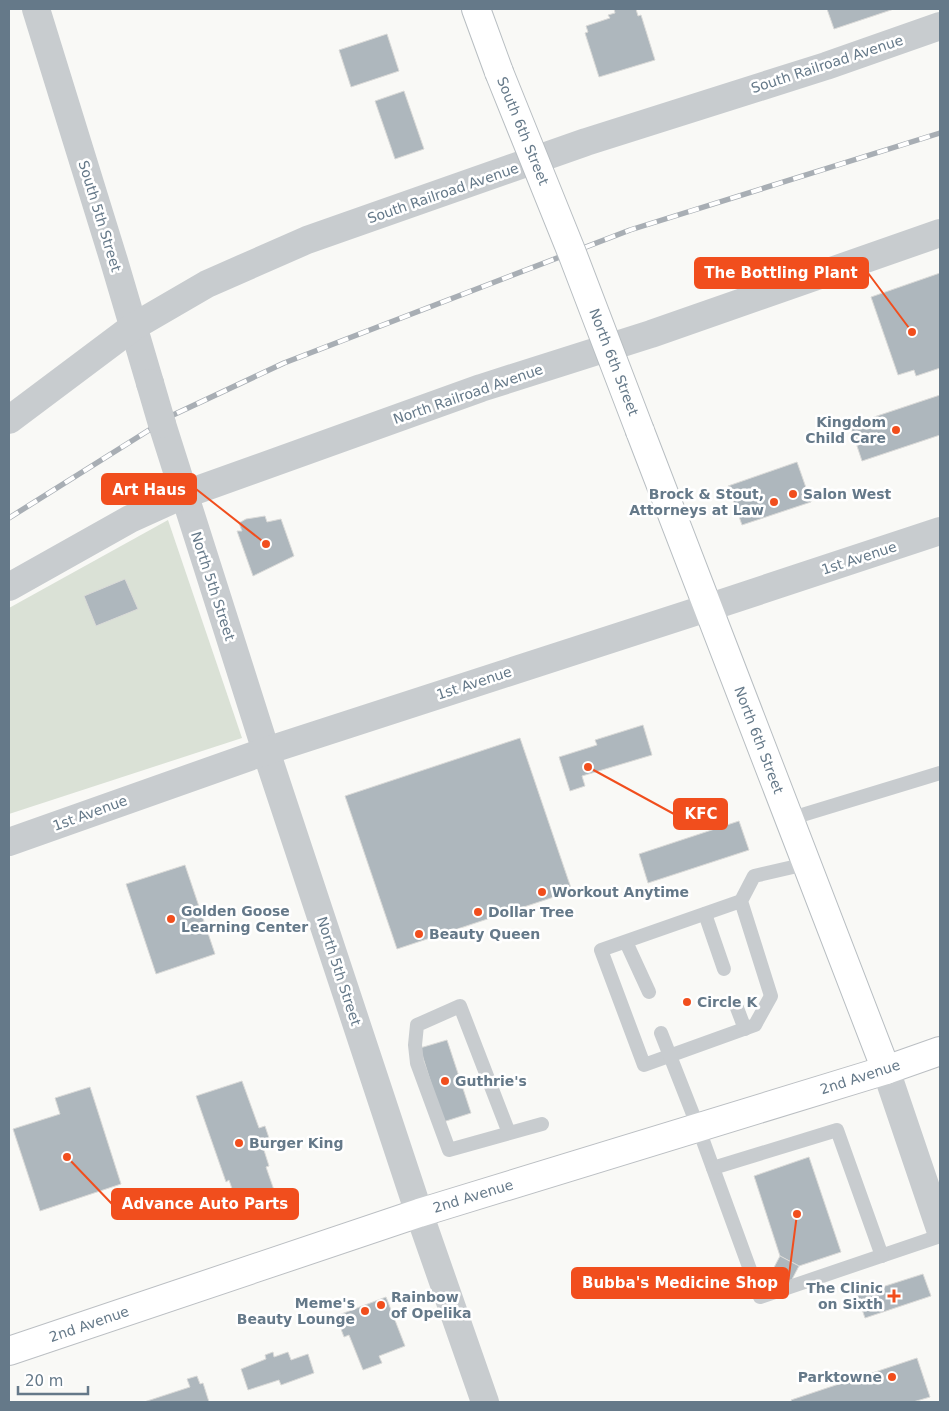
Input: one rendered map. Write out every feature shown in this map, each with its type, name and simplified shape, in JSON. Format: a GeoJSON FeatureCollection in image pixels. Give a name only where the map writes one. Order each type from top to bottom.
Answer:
{"type":"FeatureCollection","features":[{"type":"Feature","properties":{"kind":"street","name":"South 5th Street"},"geometry":{"type":"LineString","coordinates":[[36,9],[162,424]]}},
{"type":"Feature","properties":{"kind":"street","name":"South 6th Street"},"geometry":{"type":"LineString","coordinates":[[476,9],[499,72],[572,253]]}},
{"type":"Feature","properties":{"kind":"street","name":"South Railroad Avenue"},"geometry":{"type":"LineString","coordinates":[[9,420],[133,328],[207,284],[307,240],[586,142],[826,66],[940,26]]}},
{"type":"Feature","properties":{"kind":"street","name":"North Railroad Avenue"},"geometry":{"type":"LineString","coordinates":[[9,587],[130,519],[181,486],[651,334],[940,233]]}},
{"type":"Feature","properties":{"kind":"street","name":"North 6th Street"},"geometry":{"type":"LineString","coordinates":[[572,253],[886,1070],[940,1229]]}},
{"type":"Feature","properties":{"kind":"street","name":"North 5th Street"},"geometry":{"type":"LineString","coordinates":[[162,424],[266,750],[419,1213],[486,1402]]}},
{"type":"Feature","properties":{"kind":"street","name":"1st Avenue"},"geometry":{"type":"LineString","coordinates":[[9,842],[266,750],[707,608],[940,530]]}},
{"type":"Feature","properties":{"kind":"street","name":"2nd Avenue"},"geometry":{"type":"LineString","coordinates":[[9,1351],[419,1213],[886,1070],[940,1050]]}},
{"type":"Feature","properties":{"kind":"lane"},"geometry":{"type":"LineString","coordinates":[[789,819],[940,773]]}},
{"type":"Feature","properties":{"kind":"lane"},"geometry":{"type":"LineString","coordinates":[[741,901],[771,996],[755,1025],[644,1065],[601,950],[741,901],[754,876],[806,864]]}},
{"type":"Feature","properties":{"kind":"lane"},"geometry":{"type":"LineString","coordinates":[[705,914],[724,969]]}},
{"type":"Feature","properties":{"kind":"lane"},"geometry":{"type":"LineString","coordinates":[[626,942],[648,992]]}},
{"type":"Feature","properties":{"kind":"lane"},"geometry":{"type":"LineString","coordinates":[[509,1133],[460,1006],[417,1025],[415,1046],[418,1063],[449,1150],[542,1124]]}},
{"type":"Feature","properties":{"kind":"lane"},"geometry":{"type":"LineString","coordinates":[[738,1008],[745,1029]]}},
{"type":"Feature","properties":{"kind":"lane"},"geometry":{"type":"LineString","coordinates":[[661,1033],[698,1127],[760,1297],[940,1236]]}},
{"type":"Feature","properties":{"kind":"lane"},"geometry":{"type":"LineString","coordinates":[[713,1168],[837,1130],[882,1256]]}},
{"type":"Feature","properties":{"kind":"shaded area"},"geometry":{"type":"Polygon","coordinates":[[[168,520],[242,738],[9,814],[9,608],[168,520]]]}},
{"type":"Feature","properties":{"kind":"building"},"geometry":{"type":"Polygon","coordinates":[[[614,9],[636,9],[638,16],[641,15],[655,60],[599,77],[585,33],[588,32],[586,26],[610,18],[608,15],[615,13],[614,9]]]}},
{"type":"Feature","properties":{"kind":"building"},"geometry":{"type":"Polygon","coordinates":[[[827,9],[894,9],[834,29],[827,9]]]}},
{"type":"Feature","properties":{"kind":"building"},"geometry":{"type":"Polygon","coordinates":[[[387,34],[399,71],[351,87],[339,50],[387,34]]]}},
{"type":"Feature","properties":{"kind":"building"},"geometry":{"type":"Polygon","coordinates":[[[404,91],[424,149],[395,159],[375,101],[404,91]]]}},
{"type":"Feature","properties":{"kind":"building"},"geometry":{"type":"Polygon","coordinates":[[[940,273],[940,368],[916,376],[914,370],[898,375],[871,297],[940,273]]]}},
{"type":"Feature","properties":{"kind":"building","name":"Kingdom Child Care"},"geometry":{"type":"Polygon","coordinates":[[[940,395],[940,435],[862,461],[850,425],[940,395]]]}},
{"type":"Feature","properties":{"kind":"building"},"geometry":{"type":"Polygon","coordinates":[[[797,462],[811,502],[742,525],[728,486],[797,462]]]}},
{"type":"Feature","properties":{"kind":"building"},"geometry":{"type":"Polygon","coordinates":[[[265,516],[267,522],[281,519],[294,556],[253,576],[237,531],[242,531],[239,523],[246,519],[265,516]]]}},
{"type":"Feature","properties":{"kind":"building"},"geometry":{"type":"Polygon","coordinates":[[[125,579],[138,609],[96,626],[84,596],[125,579]]]}},
{"type":"Feature","properties":{"kind":"building"},"geometry":{"type":"Polygon","coordinates":[[[643,725],[652,755],[582,776],[585,786],[570,791],[559,757],[597,745],[595,740],[643,725]]]}},
{"type":"Feature","properties":{"kind":"building"},"geometry":{"type":"Polygon","coordinates":[[[520,738],[572,891],[397,949],[345,796],[520,738]]]}},
{"type":"Feature","properties":{"kind":"building"},"geometry":{"type":"Polygon","coordinates":[[[739,821],[749,850],[648,883],[639,854],[739,821]]]}},
{"type":"Feature","properties":{"kind":"building","name":"Golden Goose Learning Center"},"geometry":{"type":"Polygon","coordinates":[[[185,865],[215,954],[156,974],[126,884],[185,865]]]}},
{"type":"Feature","properties":{"kind":"building","name":"Guthrie's"},"geometry":{"type":"Polygon","coordinates":[[[447,1040],[471,1113],[443,1122],[420,1048],[447,1040]]]}},
{"type":"Feature","properties":{"kind":"building","name":"Burger King"},"geometry":{"type":"Polygon","coordinates":[[[242,1081],[259,1128],[265,1126],[270,1141],[262,1144],[269,1166],[266,1167],[275,1193],[238,1206],[229,1180],[226,1182],[196,1096],[242,1081]]]}},
{"type":"Feature","properties":{"kind":"building"},"geometry":{"type":"Polygon","coordinates":[[[90,1087],[121,1184],[40,1211],[13,1129],[60,1114],[55,1098],[90,1087]]]}},
{"type":"Feature","properties":{"kind":"building"},"geometry":{"type":"Polygon","coordinates":[[[809,1157],[841,1252],[799,1266],[780,1256],[754,1176],[809,1157]]]}},
{"type":"Feature","properties":{"kind":"building"},"geometry":{"type":"Polygon","coordinates":[[[780,1256],[799,1266],[789,1285],[770,1275],[780,1256]]]}},
{"type":"Feature","properties":{"kind":"building","name":"The Clinic on Sixth"},"geometry":{"type":"Polygon","coordinates":[[[923,1274],[931,1296],[865,1318],[857,1295],[923,1274]]]}},
{"type":"Feature","properties":{"kind":"building"},"geometry":{"type":"Polygon","coordinates":[[[386,1297],[405,1346],[379,1356],[382,1363],[363,1370],[349,1335],[344,1337],[336,1316],[386,1297]]]}},
{"type":"Feature","properties":{"kind":"building"},"geometry":{"type":"Polygon","coordinates":[[[273,1352],[274,1357],[288,1352],[291,1360],[308,1354],[314,1373],[281,1385],[279,1380],[248,1390],[241,1369],[266,1359],[265,1355],[273,1352]]]}},
{"type":"Feature","properties":{"kind":"building","name":"Parktowne"},"geometry":{"type":"Polygon","coordinates":[[[917,1358],[930,1397],[913,1402],[792,1402],[791,1400],[917,1358]]]}},
{"type":"Feature","properties":{"kind":"building"},"geometry":{"type":"Polygon","coordinates":[[[197,1376],[200,1384],[203,1383],[209,1402],[144,1402],[190,1387],[187,1379],[197,1376]]]}},
{"type":"Feature","properties":{"kind":"railway"},"geometry":{"type":"LineString","coordinates":[[9,518],[173,415],[284,363],[630,230],[940,133]]}},
{"type":"Feature","properties":{"kind":"place","name":"The Bottling Plant"},"geometry":{"type":"Point","coordinates":[912,332]}},
{"type":"Feature","properties":{"kind":"place","name":"Kingdom Child Care"},"geometry":{"type":"Point","coordinates":[896,430]}},
{"type":"Feature","properties":{"kind":"place","name":"Salon West"},"geometry":{"type":"Point","coordinates":[793,494]}},
{"type":"Feature","properties":{"kind":"place","name":"Brock & Stout, Attorneys at Law"},"geometry":{"type":"Point","coordinates":[774,502]}},
{"type":"Feature","properties":{"kind":"place","name":"Art Haus"},"geometry":{"type":"Point","coordinates":[266,544]}},
{"type":"Feature","properties":{"kind":"place","name":"KFC"},"geometry":{"type":"Point","coordinates":[588,767]}},
{"type":"Feature","properties":{"kind":"place","name":"Workout Anytime"},"geometry":{"type":"Point","coordinates":[542,892]}},
{"type":"Feature","properties":{"kind":"place","name":"Dollar Tree"},"geometry":{"type":"Point","coordinates":[478,912]}},
{"type":"Feature","properties":{"kind":"place","name":"Golden Goose Learning Center"},"geometry":{"type":"Point","coordinates":[171,919]}},
{"type":"Feature","properties":{"kind":"place","name":"Beauty Queen"},"geometry":{"type":"Point","coordinates":[419,934]}},
{"type":"Feature","properties":{"kind":"place","name":"Circle K"},"geometry":{"type":"Point","coordinates":[687,1002]}},
{"type":"Feature","properties":{"kind":"place","name":"Guthrie's"},"geometry":{"type":"Point","coordinates":[445,1081]}},
{"type":"Feature","properties":{"kind":"place","name":"Burger King"},"geometry":{"type":"Point","coordinates":[239,1143]}},
{"type":"Feature","properties":{"kind":"place","name":"Advance Auto Parts"},"geometry":{"type":"Point","coordinates":[67,1157]}},
{"type":"Feature","properties":{"kind":"place","name":"Bubba's Medicine Shop"},"geometry":{"type":"Point","coordinates":[797,1214]}},
{"type":"Feature","properties":{"kind":"place","name":"The Clinic on Sixth"},"geometry":{"type":"Point","coordinates":[894,1296]}},
{"type":"Feature","properties":{"kind":"place","name":"Rainbow of Opelika"},"geometry":{"type":"Point","coordinates":[381,1305]}},
{"type":"Feature","properties":{"kind":"place","name":"Meme's Beauty Lounge"},"geometry":{"type":"Point","coordinates":[365,1311]}},
{"type":"Feature","properties":{"kind":"place","name":"Parktowne"},"geometry":{"type":"Point","coordinates":[892,1377]}}]}
